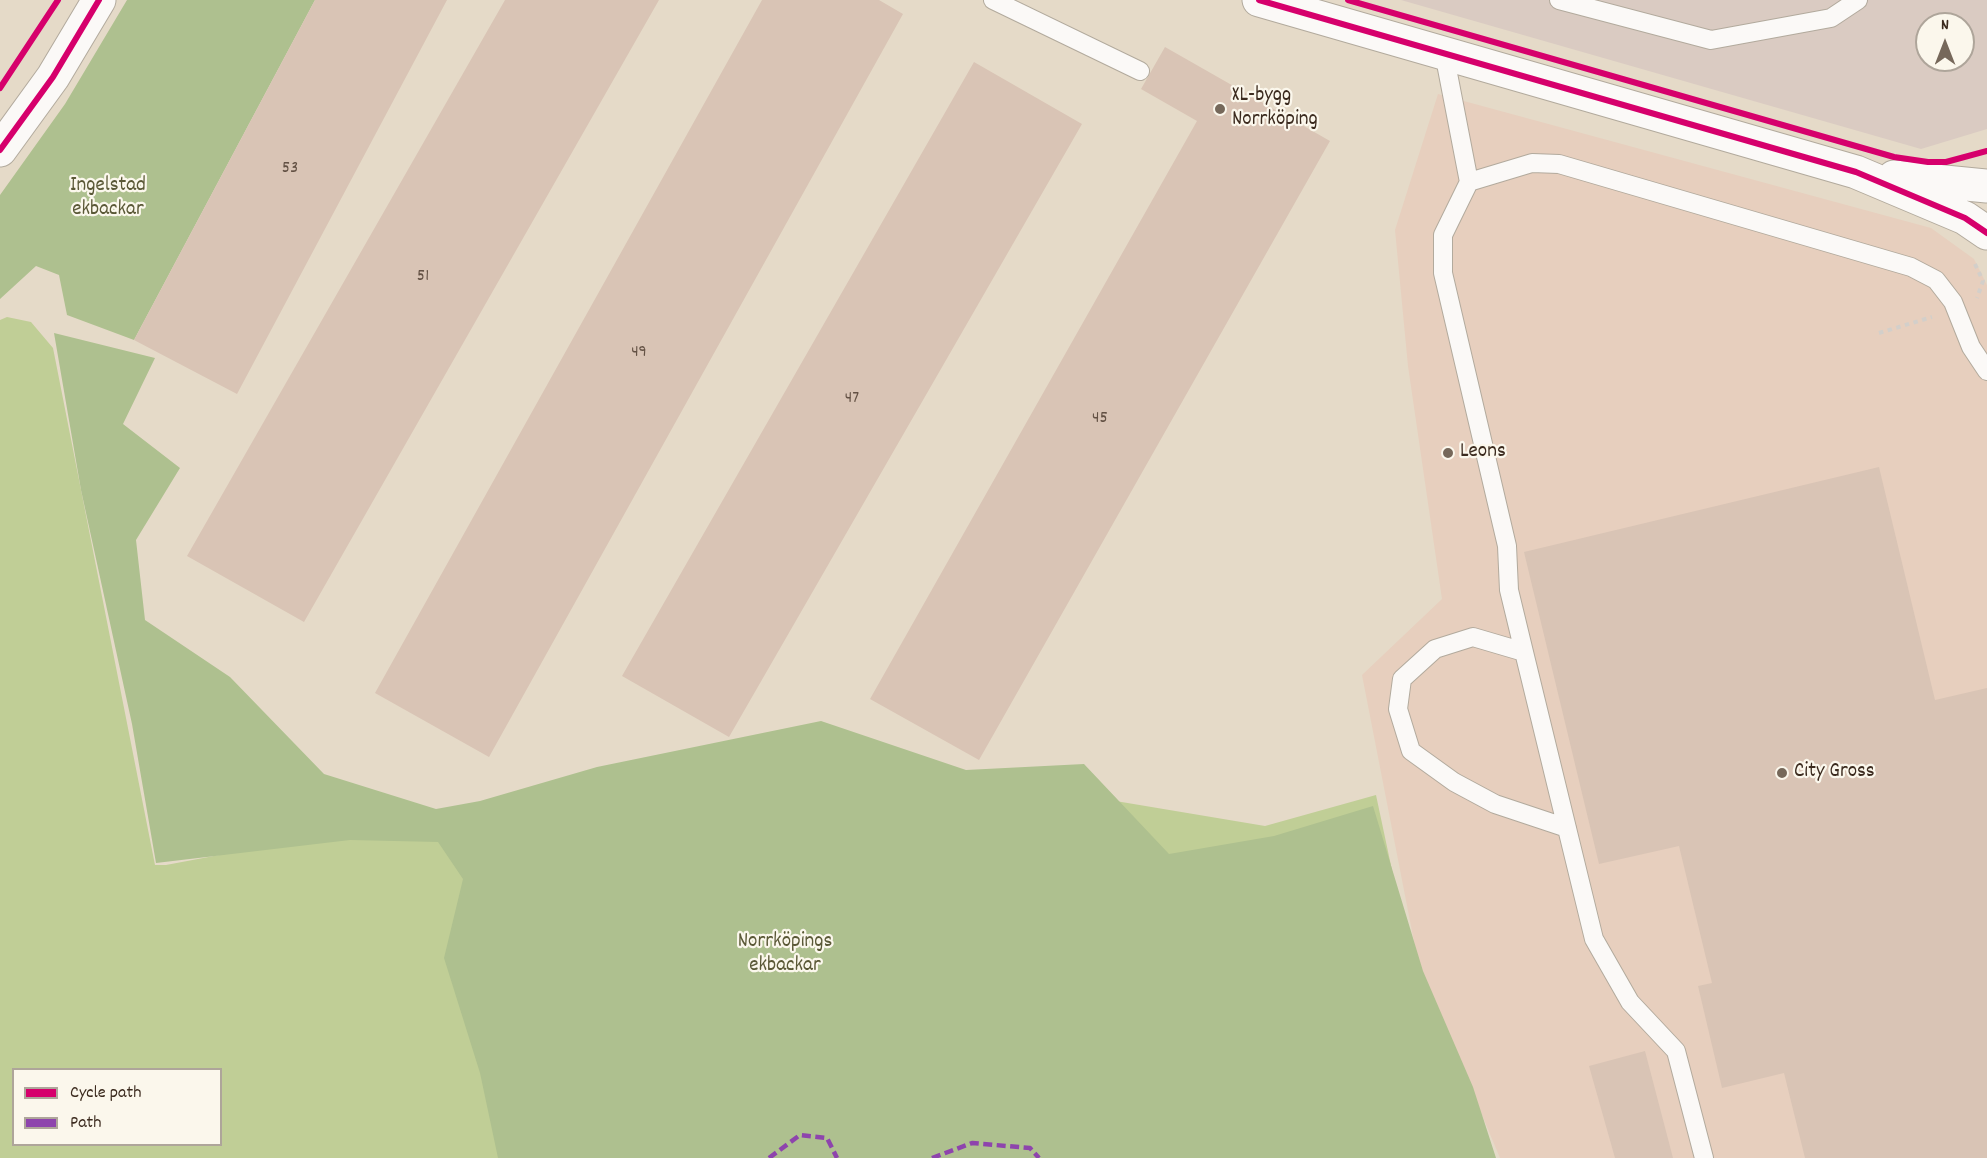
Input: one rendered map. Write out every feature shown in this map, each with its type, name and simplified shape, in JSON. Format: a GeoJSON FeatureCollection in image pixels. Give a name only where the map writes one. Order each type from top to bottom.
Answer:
{"type":"FeatureCollection","features":[{"type":"Feature","properties":{"kind":"street"},"geometry":{"type":"LineString","coordinates":[[0,150],[53,77],[99,0]]}},
{"type":"Feature","properties":{"kind":"street"},"geometry":{"type":"LineString","coordinates":[[1259,0],[1856,172],[1965,218],[1987,233]]}},
{"type":"Feature","properties":{"kind":"street"},"geometry":{"type":"LineString","coordinates":[[1856,172],[1987,186]]}},
{"type":"Feature","properties":{"kind":"lane"},"geometry":{"type":"LineString","coordinates":[[993,0],[1140,71]]}},
{"type":"Feature","properties":{"kind":"lane"},"geometry":{"type":"LineString","coordinates":[[1559,0],[1711,40],[1831,18],[1858,0]]}},
{"type":"Feature","properties":{"kind":"lane"},"geometry":{"type":"LineString","coordinates":[[1444,52],[1469,182],[1443,235],[1443,273],[1507,546],[1509,590],[1594,939],[1630,1002],[1676,1051],[1704,1158]]}},
{"type":"Feature","properties":{"kind":"lane"},"geometry":{"type":"LineString","coordinates":[[1469,182],[1532,163],[1559,164],[1911,267],[1936,280],[1953,302],[1971,347],[1987,371]]}},
{"type":"Feature","properties":{"kind":"lane"},"geometry":{"type":"LineString","coordinates":[[1524,652],[1473,637],[1435,649],[1402,679],[1398,709],[1411,751],[1454,782],[1495,804],[1568,828]]}},
{"type":"Feature","properties":{"kind":"shaded area"},"geometry":{"type":"Polygon","coordinates":[[[1401,0],[1987,0],[1987,129],[1921,149],[1401,0]]]}},
{"type":"Feature","properties":{"kind":"shaded area"},"geometry":{"type":"Polygon","coordinates":[[[1438,94],[1931,228],[1974,259],[1987,285],[1987,1158],[1500,1158],[1418,962],[1362,675],[1442,599],[1408,366],[1395,230],[1438,94]]]}},
{"type":"Feature","properties":{"kind":"green space","name":"Ingelstad ekbackar"},"geometry":{"type":"Polygon","coordinates":[[[127,0],[315,0],[134,340],[67,315],[59,275],[36,266],[0,299],[0,195],[65,104],[127,0]]]}},
{"type":"Feature","properties":{"kind":"green space","name":"Norrköpings ekbackar"},"geometry":{"type":"Polygon","coordinates":[[[7,317],[31,322],[53,348],[155,865],[166,865],[793,747],[1265,826],[1376,795],[1393,875],[1462,1158],[0,1158],[0,320],[7,317]]]}},
{"type":"Feature","properties":{"kind":"green space","name":"Norrköpings ekbackar"},"geometry":{"type":"Polygon","coordinates":[[[54,333],[155,358],[123,424],[180,468],[136,540],[145,620],[230,677],[324,774],[436,809],[480,801],[597,767],[821,721],[966,770],[1084,764],[1169,854],[1274,836],[1373,806],[1423,971],[1473,1087],[1496,1158],[498,1158],[480,1073],[444,958],[463,879],[438,842],[350,840],[156,863],[132,724],[81,490],[54,333]]]}},
{"type":"Feature","properties":{"kind":"building"},"geometry":{"type":"Polygon","coordinates":[[[315,0],[447,0],[237,394],[134,340],[315,0]]]}},
{"type":"Feature","properties":{"kind":"building"},"geometry":{"type":"Polygon","coordinates":[[[505,0],[659,0],[304,622],[187,556],[505,0]]]}},
{"type":"Feature","properties":{"kind":"building"},"geometry":{"type":"Polygon","coordinates":[[[762,0],[879,0],[903,14],[489,757],[375,693],[762,0]]]}},
{"type":"Feature","properties":{"kind":"building"},"geometry":{"type":"Polygon","coordinates":[[[1165,47],[1330,141],[979,760],[870,699],[1197,121],[1141,89],[1165,47]]]}},
{"type":"Feature","properties":{"kind":"building"},"geometry":{"type":"Polygon","coordinates":[[[974,62],[1082,124],[729,737],[622,676],[974,62]]]}},
{"type":"Feature","properties":{"kind":"building","name":"City Gross"},"geometry":{"type":"Polygon","coordinates":[[[1879,467],[1935,700],[1987,688],[1987,1158],[1805,1158],[1784,1073],[1722,1088],[1698,986],[1712,983],[1679,846],[1599,864],[1524,552],[1879,467]]]}},
{"type":"Feature","properties":{"kind":"building"},"geometry":{"type":"Polygon","coordinates":[[[1645,1051],[1673,1158],[1615,1158],[1589,1066],[1645,1051]]]}},
{"type":"Feature","properties":{"kind":"marked path"},"geometry":{"type":"LineString","coordinates":[[769,1158],[800,1135],[827,1138],[837,1158]]}},
{"type":"Feature","properties":{"kind":"marked path"},"geometry":{"type":"LineString","coordinates":[[932,1158],[972,1143],[1030,1148],[1039,1158]]}},
{"type":"Feature","properties":{"kind":"cycle path"},"geometry":{"type":"LineString","coordinates":[[0,88],[58,0]]}},
{"type":"Feature","properties":{"kind":"cycle path"},"geometry":{"type":"LineString","coordinates":[[0,150],[53,77],[99,0]]}},
{"type":"Feature","properties":{"kind":"cycle path"},"geometry":{"type":"LineString","coordinates":[[1259,0],[1856,172],[1965,218],[1987,233]]}},
{"type":"Feature","properties":{"kind":"cycle path"},"geometry":{"type":"LineString","coordinates":[[1348,0],[1894,157],[1946,162],[1987,151]]}},
{"type":"Feature","properties":{"kind":"place","name":"XL-bygg Norrköping"},"geometry":{"type":"Point","coordinates":[1220,109]}},
{"type":"Feature","properties":{"kind":"place","name":"Leons"},"geometry":{"type":"Point","coordinates":[1448,453]}},
{"type":"Feature","properties":{"kind":"place","name":"City Gross"},"geometry":{"type":"Point","coordinates":[1782,773]}}]}
